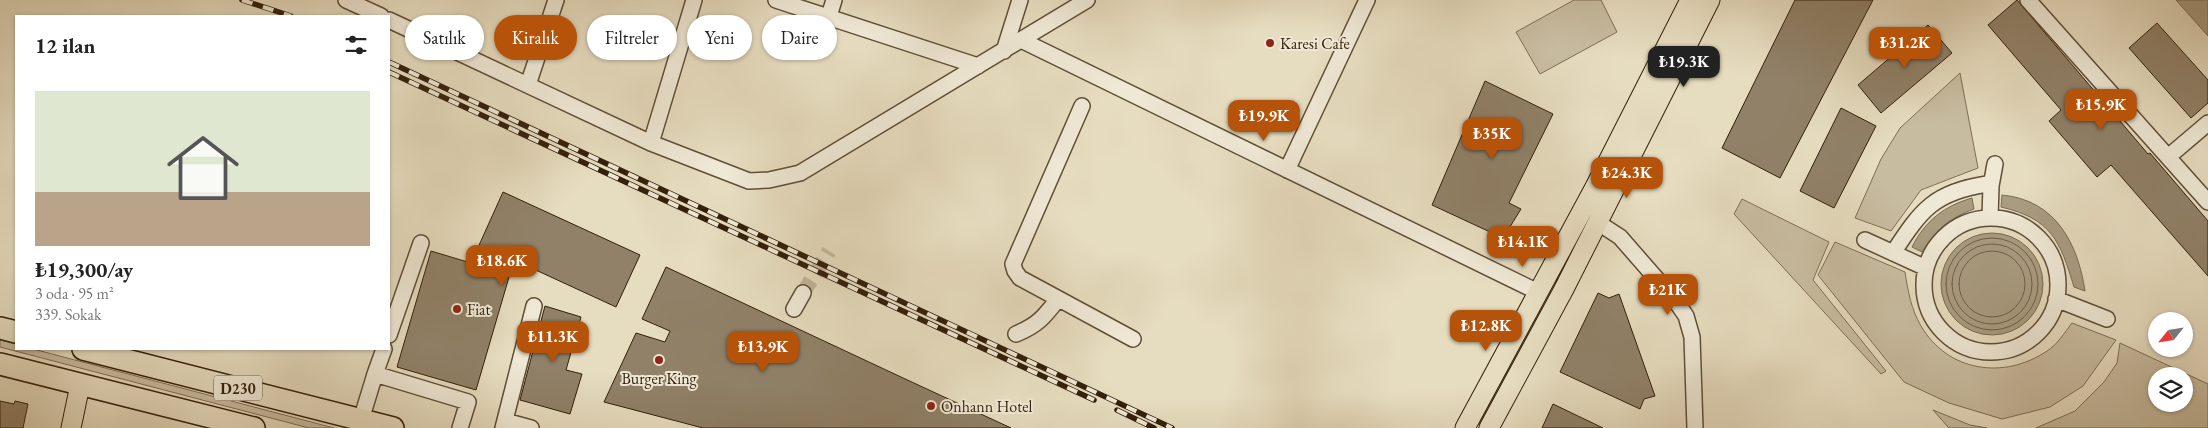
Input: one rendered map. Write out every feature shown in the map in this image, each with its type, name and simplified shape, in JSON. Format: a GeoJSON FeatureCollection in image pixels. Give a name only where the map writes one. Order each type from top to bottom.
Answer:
{"type":"FeatureCollection","features":[{"type":"Feature","properties":{"kind":"highway"},"geometry":{"type":"LineString","coordinates":[[0,328],[15,332]]}},
{"type":"Feature","properties":{"kind":"highway","name":"D230"},"geometry":{"type":"LineString","coordinates":[[87,350],[393,428]]}},
{"type":"Feature","properties":{"kind":"highway","name":"D230"},"geometry":{"type":"LineString","coordinates":[[0,364],[254,428]]}},
{"type":"Feature","properties":{"kind":"main road"},"geometry":{"type":"LineString","coordinates":[[1465,428],[1690,0]]}},
{"type":"Feature","properties":{"kind":"main road"},"geometry":{"type":"LineString","coordinates":[[1489,428],[1710,0]]}},
{"type":"Feature","properties":{"kind":"main road"},"geometry":{"type":"LineString","coordinates":[[71,428],[80,385]]}},
{"type":"Feature","properties":{"kind":"street"},"geometry":{"type":"LineString","coordinates":[[346,0],[379,15]]}},
{"type":"Feature","properties":{"kind":"street"},"geometry":{"type":"LineString","coordinates":[[528,85],[556,0]]}},
{"type":"Feature","properties":{"kind":"street"},"geometry":{"type":"LineString","coordinates":[[651,143],[694,0]]}},
{"type":"Feature","properties":{"kind":"street"},"geometry":{"type":"LineString","coordinates":[[776,0],[826,15]]}},
{"type":"Feature","properties":{"kind":"street"},"geometry":{"type":"LineString","coordinates":[[829,15],[834,0]]}},
{"type":"Feature","properties":{"kind":"street"},"geometry":{"type":"LineString","coordinates":[[1004,51],[1020,0]]}},
{"type":"Feature","properties":{"kind":"street"},"geometry":{"type":"LineString","coordinates":[[390,20],[651,143],[749,181],[769,180],[800,173],[1087,0]]}},
{"type":"Feature","properties":{"kind":"street"},"geometry":{"type":"LineString","coordinates":[[1287,170],[1367,0]]}},
{"type":"Feature","properties":{"kind":"street"},"geometry":{"type":"LineString","coordinates":[[2028,0],[2208,202]]}},
{"type":"Feature","properties":{"kind":"street"},"geometry":{"type":"LineString","coordinates":[[837,19],[978,66]]}},
{"type":"Feature","properties":{"kind":"street"},"geometry":{"type":"LineString","coordinates":[[1021,40],[1538,292]]}},
{"type":"Feature","properties":{"kind":"street"},"geometry":{"type":"LineString","coordinates":[[1082,106],[1013,264],[1014,271],[1020,278],[1133,339]]}},
{"type":"Feature","properties":{"kind":"street"},"geometry":{"type":"LineString","coordinates":[[2168,157],[2208,123]]}},
{"type":"Feature","properties":{"kind":"street"},"geometry":{"type":"LineString","coordinates":[[1990,218],[1991,186],[1995,164]]}},
{"type":"Feature","properties":{"kind":"street"},"geometry":{"type":"LineString","coordinates":[[1893,253],[1913,222],[1928,205],[1962,188],[1987,184],[1991,186]]}},
{"type":"Feature","properties":{"kind":"street"},"geometry":{"type":"LineString","coordinates":[[1990,218],[2013,221],[2033,232],[2048,248],[2057,268],[2059,291],[2053,313],[2041,332],[2023,345],[2002,352],[1979,352],[1958,344],[1937,324],[1929,312],[1924,290],[1926,268],[1935,248],[1950,232],[1969,221],[1990,218]]}},
{"type":"Feature","properties":{"kind":"street"},"geometry":{"type":"LineString","coordinates":[[1597,222],[1620,238],[1675,300],[1686,316],[1692,337],[1695,428]]}},
{"type":"Feature","properties":{"kind":"street"},"geometry":{"type":"LineString","coordinates":[[1865,240],[1926,268]]}},
{"type":"Feature","properties":{"kind":"street"},"geometry":{"type":"LineString","coordinates":[[390,332],[421,243]]}},
{"type":"Feature","properties":{"kind":"street"},"geometry":{"type":"LineString","coordinates":[[794,309],[803,294]]}},
{"type":"Feature","properties":{"kind":"street"},"geometry":{"type":"LineString","coordinates":[[1016,334],[1034,327],[1058,299]]}},
{"type":"Feature","properties":{"kind":"street"},"geometry":{"type":"LineString","coordinates":[[2056,300],[2107,319]]}},
{"type":"Feature","properties":{"kind":"street"},"geometry":{"type":"LineString","coordinates":[[531,428],[504,425],[534,306]]}},
{"type":"Feature","properties":{"kind":"street"},"geometry":{"type":"LineString","coordinates":[[361,420],[384,350]]}},
{"type":"Feature","properties":{"kind":"street"},"geometry":{"type":"LineString","coordinates":[[375,374],[468,402],[460,428]]}},
{"type":"Feature","properties":{"kind":"shaded area"},"geometry":{"type":"Polygon","coordinates":[[[1574,0],[1601,0],[1617,32],[1540,74],[1516,32],[1574,0]]]}},
{"type":"Feature","properties":{"kind":"shaded area"},"geometry":{"type":"Polygon","coordinates":[[[1960,73],[1978,168],[1921,190],[1891,231],[1855,218],[1881,159],[1900,128],[1960,73]]]}},
{"type":"Feature","properties":{"kind":"shaded area"},"geometry":{"type":"Polygon","coordinates":[[[1742,199],[1829,242],[1813,280],[1886,371],[1881,374],[1734,214],[1742,199]]]}},
{"type":"Feature","properties":{"kind":"shaded area"},"geometry":{"type":"Polygon","coordinates":[[[1835,242],[1905,272],[1912,306],[1921,326],[1932,341],[1946,353],[1961,362],[1978,367],[2013,366],[2047,351],[2061,338],[2072,323],[2116,340],[2083,386],[2050,407],[2002,419],[1949,403],[1904,382],[1818,275],[1835,242]]]}},
{"type":"Feature","properties":{"kind":"shaded area"},"geometry":{"type":"Polygon","coordinates":[[[0,340],[15,344],[15,350],[37,350],[334,428],[309,428],[0,347],[0,340]]]}},
{"type":"Feature","properties":{"kind":"shaded area"},"geometry":{"type":"Polygon","coordinates":[[[2120,343],[2148,356],[2148,358],[2172,367],[2148,367],[2148,412],[2193,412],[2193,377],[2208,384],[2208,428],[2036,428],[2075,411],[2104,382],[2117,363],[2120,343]]]}},
{"type":"Feature","properties":{"kind":"shaded area"},"geometry":{"type":"Polygon","coordinates":[[[1933,410],[1970,425],[1987,428],[1949,428],[1933,410]]]}},
{"type":"Feature","properties":{"kind":"water"},"geometry":{"type":"Polygon","coordinates":[[[2176,0],[2208,0],[2208,36],[2176,0]]]}},
{"type":"Feature","properties":{"kind":"water"},"geometry":{"type":"Polygon","coordinates":[[[2002,195],[2037,205],[2061,227],[2077,257],[2085,291],[2074,287],[2064,257],[2051,234],[2043,225],[2032,218],[2001,207],[2002,195]]]}},
{"type":"Feature","properties":{"kind":"water"},"geometry":{"type":"Polygon","coordinates":[[[1972,198],[1974,209],[1944,225],[1922,252],[1912,247],[1929,222],[1936,216],[1953,205],[1972,198]]]}},
{"type":"Feature","properties":{"kind":"water"},"geometry":{"type":"Polygon","coordinates":[[[1992,233],[2012,236],[2021,241],[2035,255],[2040,264],[2043,284],[2040,304],[2035,313],[2021,327],[2012,332],[1992,335],[1972,332],[1963,327],[1949,313],[1944,304],[1941,284],[1944,264],[1949,255],[1963,241],[1972,236],[1992,233]]]}},
{"type":"Feature","properties":{"kind":"building"},"geometry":{"type":"Polygon","coordinates":[[[1795,0],[1873,0],[1780,178],[1722,148],[1795,0]]]}},
{"type":"Feature","properties":{"kind":"building"},"geometry":{"type":"Polygon","coordinates":[[[2017,0],[2148,154],[2150,153],[2208,221],[2208,276],[2111,165],[2097,177],[2049,121],[2061,110],[1988,25],[2017,0]]]}},
{"type":"Feature","properties":{"kind":"building"},"geometry":{"type":"Polygon","coordinates":[[[2157,23],[2208,80],[2208,103],[2191,118],[2129,48],[2157,23]]]}},
{"type":"Feature","properties":{"kind":"building"},"geometry":{"type":"Polygon","coordinates":[[[1928,25],[1952,53],[1881,113],[1858,85],[1928,25]]]}},
{"type":"Feature","properties":{"kind":"building"},"geometry":{"type":"Polygon","coordinates":[[[1485,81],[1553,114],[1509,203],[1521,209],[1503,238],[1432,205],[1485,81]]]}},
{"type":"Feature","properties":{"kind":"building"},"geometry":{"type":"Polygon","coordinates":[[[1841,108],[1876,126],[1834,208],[1800,191],[1841,108]]]}},
{"type":"Feature","properties":{"kind":"building"},"geometry":{"type":"Polygon","coordinates":[[[503,192],[640,255],[616,307],[514,260],[476,390],[397,367],[431,251],[471,263],[503,192]]]}},
{"type":"Feature","properties":{"kind":"building"},"geometry":{"type":"Polygon","coordinates":[[[666,267],[1011,428],[703,428],[604,402],[636,333],[665,342],[670,331],[642,319],[666,267]]]}},
{"type":"Feature","properties":{"kind":"building"},"geometry":{"type":"Polygon","coordinates":[[[1598,293],[1609,298],[1619,294],[1655,396],[1644,399],[1640,409],[1560,372],[1598,293]]]}},
{"type":"Feature","properties":{"kind":"building"},"geometry":{"type":"Polygon","coordinates":[[[545,306],[581,317],[566,370],[582,374],[570,414],[520,400],[545,306]]]}},
{"type":"Feature","properties":{"kind":"building"},"geometry":{"type":"Polygon","coordinates":[[[0,401],[14,404],[15,401],[28,404],[23,428],[0,428],[0,401]]]}},
{"type":"Feature","properties":{"kind":"building"},"geometry":{"type":"Polygon","coordinates":[[[1553,404],[1603,428],[1542,428],[1553,404]]]}},
{"type":"Feature","properties":{"kind":"tunnel"},"geometry":{"type":"LineString","coordinates":[[803,293],[829,251]]}},
{"type":"Feature","properties":{"kind":"railway"},"geometry":{"type":"LineString","coordinates":[[242,0],[288,15]]}},
{"type":"Feature","properties":{"kind":"railway"},"geometry":{"type":"LineString","coordinates":[[390,62],[1172,428]]}},
{"type":"Feature","properties":{"kind":"railway"},"geometry":{"type":"LineString","coordinates":[[390,72],[1094,400]]}},
{"type":"Feature","properties":{"kind":"railway"},"geometry":{"type":"LineString","coordinates":[[1117,410],[1154,428]]}},
{"type":"Feature","properties":{"kind":"place","name":"Karesi Cafe"},"geometry":{"type":"Point","coordinates":[1270,43]}},
{"type":"Feature","properties":{"kind":"place","name":"Fiat"},"geometry":{"type":"Point","coordinates":[457,309]}},
{"type":"Feature","properties":{"kind":"place","name":"Burger King"},"geometry":{"type":"Point","coordinates":[659,360]}},
{"type":"Feature","properties":{"kind":"place","name":"Onhann Hotel"},"geometry":{"type":"Point","coordinates":[931,406]}}]}
